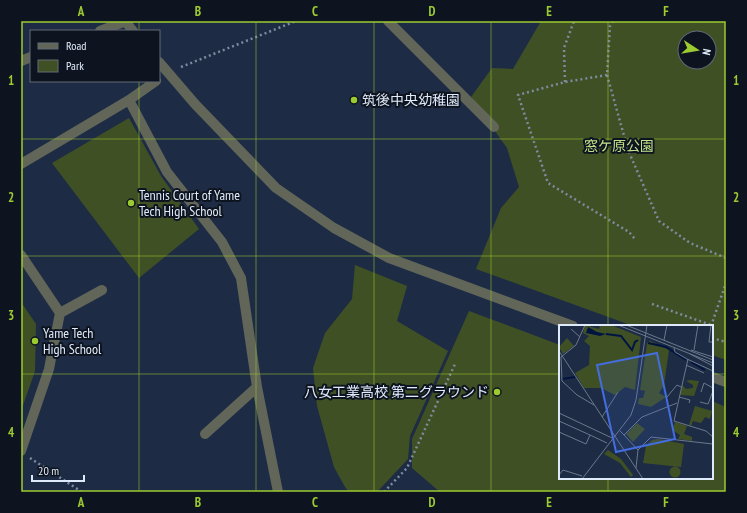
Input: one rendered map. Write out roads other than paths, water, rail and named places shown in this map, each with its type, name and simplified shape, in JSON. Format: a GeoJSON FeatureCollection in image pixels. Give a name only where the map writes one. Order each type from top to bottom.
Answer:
{"type":"FeatureCollection","features":[{"type":"Feature","properties":{"kind":"street"},"geometry":{"type":"LineString","coordinates":[[102,30],[125,21],[132,30]]}},
{"type":"Feature","properties":{"kind":"street"},"geometry":{"type":"LineString","coordinates":[[388,21],[494,127]]}},
{"type":"Feature","properties":{"kind":"street"},"geometry":{"type":"LineString","coordinates":[[160,63],[195,104],[276,188],[334,228],[389,258],[569,325]]}},
{"type":"Feature","properties":{"kind":"street"},"geometry":{"type":"LineString","coordinates":[[160,78],[168,73]]}},
{"type":"Feature","properties":{"kind":"street"},"geometry":{"type":"LineString","coordinates":[[21,164],[129,100],[155,82]]}},
{"type":"Feature","properties":{"kind":"street"},"geometry":{"type":"LineString","coordinates":[[129,100],[167,172],[222,242],[241,278],[257,387],[278,492]]}},
{"type":"Feature","properties":{"kind":"street"},"geometry":{"type":"LineString","coordinates":[[21,255],[60,313],[49,369],[24,454]]}},
{"type":"Feature","properties":{"kind":"street"},"geometry":{"type":"LineString","coordinates":[[60,313],[102,290]]}},
{"type":"Feature","properties":{"kind":"street"},"geometry":{"type":"LineString","coordinates":[[713,377],[726,382]]}},
{"type":"Feature","properties":{"kind":"street"},"geometry":{"type":"LineString","coordinates":[[204,434],[257,387]]}},
{"type":"Feature","properties":{"kind":"place","name":"筑後中央幼稚園"},"geometry":{"type":"Point","coordinates":[354,100]}},
{"type":"Feature","properties":{"kind":"place","name":"Tennis Court of Yame Tech High School"},"geometry":{"type":"Point","coordinates":[131,203]}},
{"type":"Feature","properties":{"kind":"place","name":"Yame Tech High School"},"geometry":{"type":"Point","coordinates":[35,341]}},
{"type":"Feature","properties":{"kind":"place","name":"八女工業高校 第二グラウンド"},"geometry":{"type":"Point","coordinates":[497,392]}},
{"type":"Feature","properties":{"kind":"park label","name":"窓ケ原公園"},"geometry":{"type":"Point","coordinates":[619,146]}}]}
